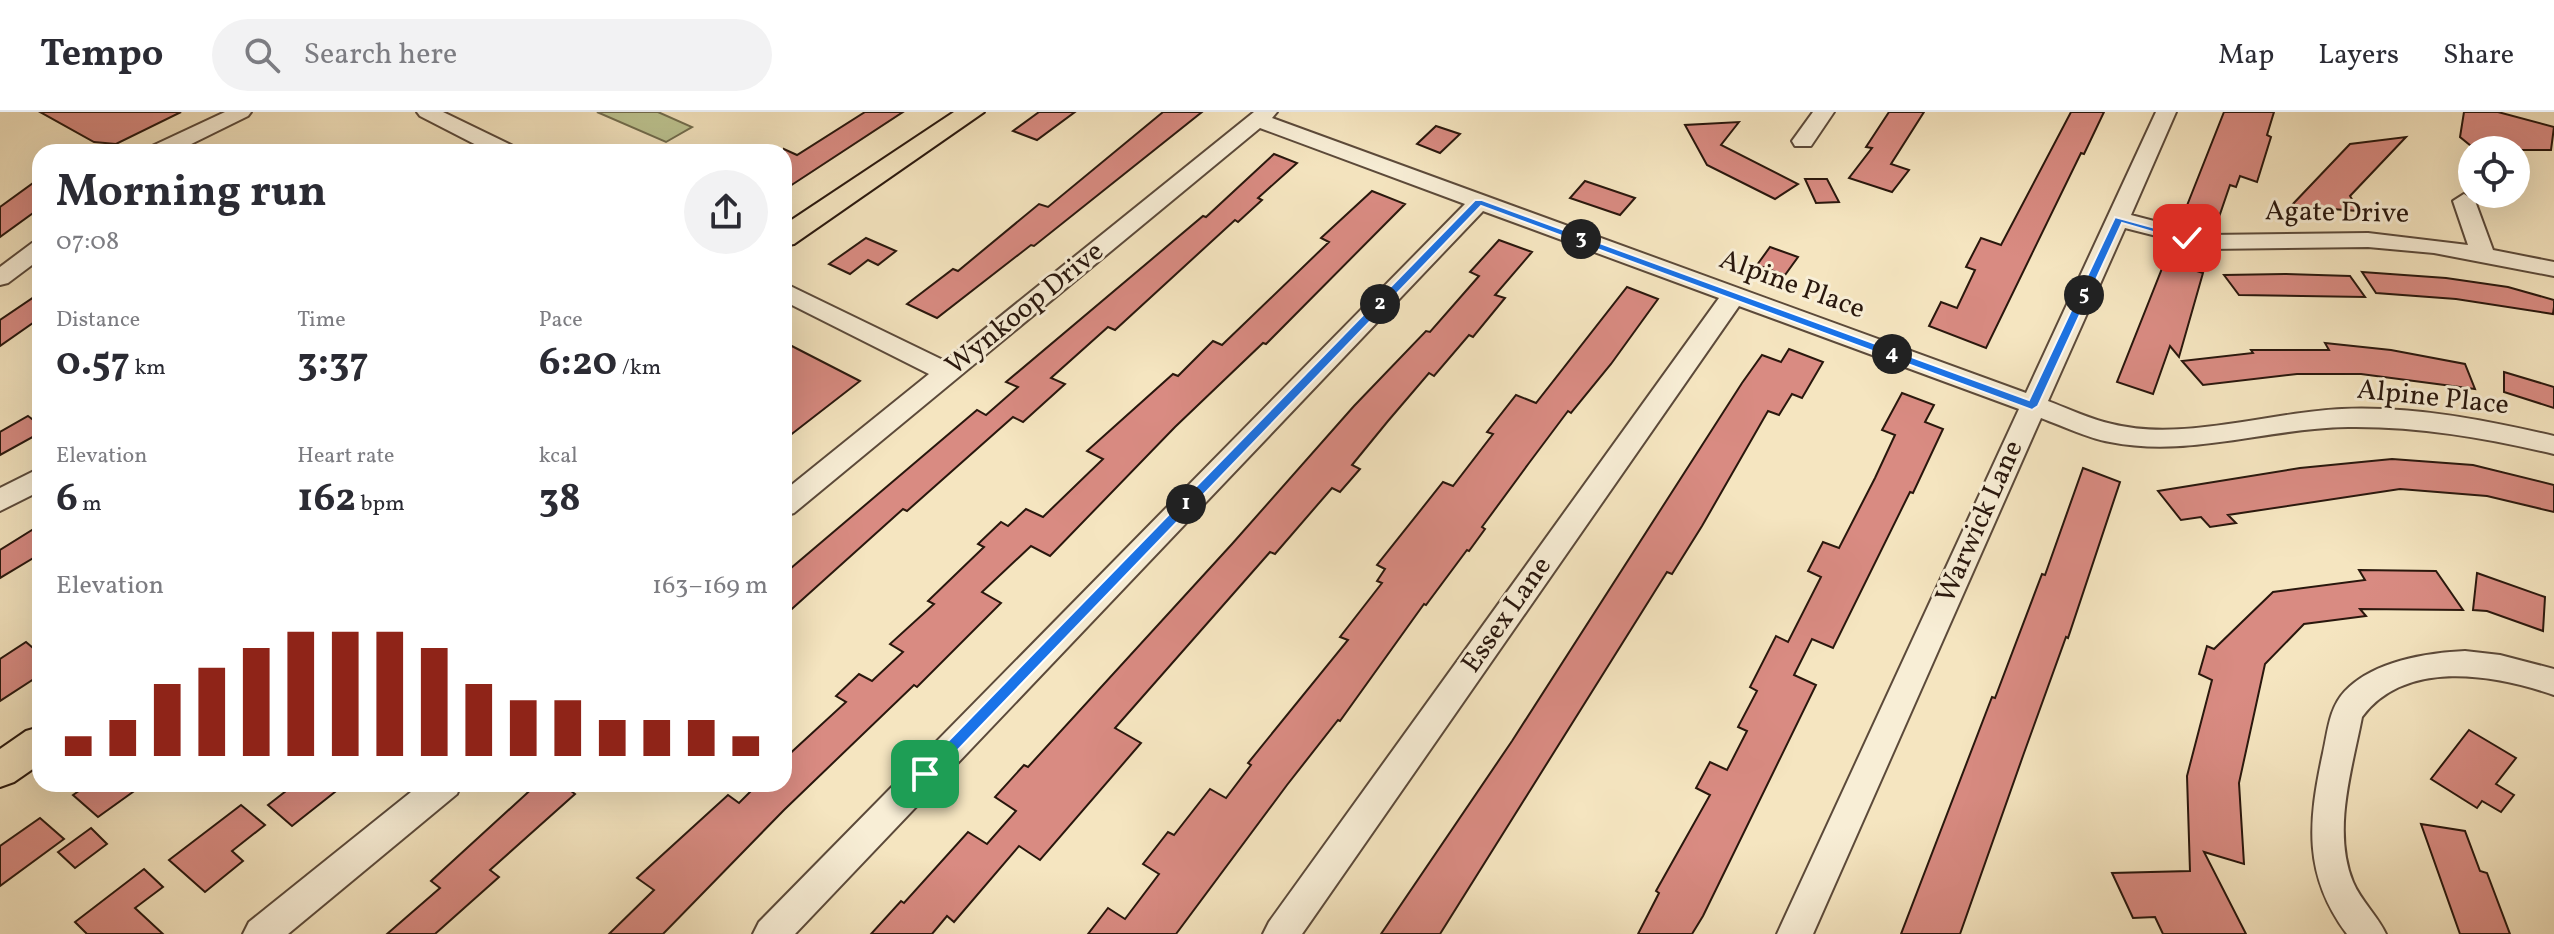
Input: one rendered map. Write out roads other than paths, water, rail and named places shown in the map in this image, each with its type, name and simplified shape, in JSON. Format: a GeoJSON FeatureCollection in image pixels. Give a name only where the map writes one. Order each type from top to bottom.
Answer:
{"type":"FeatureCollection","features":[{"type":"Feature","properties":{"kind":"main road"},"geometry":{"type":"LineString","coordinates":[[792,233],[971,112]]}},
{"type":"Feature","properties":{"kind":"main road"},"geometry":{"type":"LineString","coordinates":[[0,770],[32,748]]}},
{"type":"Feature","properties":{"kind":"street"},"geometry":{"type":"LineString","coordinates":[[175,144],[241,112]]}},
{"type":"Feature","properties":{"kind":"street"},"geometry":{"type":"LineString","coordinates":[[427,112],[491,144]]}},
{"type":"Feature","properties":{"kind":"street"},"geometry":{"type":"LineString","coordinates":[[1803,141],[1824,112]]}},
{"type":"Feature","properties":{"kind":"street","name":"Warwick Lane"},"geometry":{"type":"LineString","coordinates":[[1795,934],[2166,112]]}},
{"type":"Feature","properties":{"kind":"street","name":"Alpine Place"},"geometry":{"type":"LineString","coordinates":[[1262,116],[1479,202],[2085,426],[2132,437],[2173,438],[2313,420],[2381,418],[2459,426],[2554,445]]}},
{"type":"Feature","properties":{"kind":"street","name":"Wynkoop Drive"},"geometry":{"type":"LineString","coordinates":[[792,500],[1262,116]]}},
{"type":"Feature","properties":{"kind":"street"},"geometry":{"type":"LineString","coordinates":[[771,934],[1479,202]]}},
{"type":"Feature","properties":{"kind":"street"},"geometry":{"type":"LineString","coordinates":[[2467,208],[2483,254]]}},
{"type":"Feature","properties":{"kind":"street","name":"Agate Drive"},"geometry":{"type":"LineString","coordinates":[[2119,219],[2208,242],[2368,240],[2483,254],[2554,269]]}},
{"type":"Feature","properties":{"kind":"street"},"geometry":{"type":"LineString","coordinates":[[0,278],[32,254]]}},
{"type":"Feature","properties":{"kind":"street"},"geometry":{"type":"LineString","coordinates":[[792,295],[948,373]]}},
{"type":"Feature","properties":{"kind":"street","name":"Essex Lane"},"geometry":{"type":"LineString","coordinates":[[1281,934],[1733,296]]}},
{"type":"Feature","properties":{"kind":"street"},"geometry":{"type":"LineString","coordinates":[[0,501],[32,483]]}},
{"type":"Feature","properties":{"kind":"street"},"geometry":{"type":"LineString","coordinates":[[2368,934],[2333,879],[2326,857],[2330,806],[2347,713],[2353,702],[2364,691],[2392,677],[2454,664],[2500,667],[2554,682]]}},
{"type":"Feature","properties":{"kind":"street"},"geometry":{"type":"LineString","coordinates":[[261,934],[435,792]]}}]}
